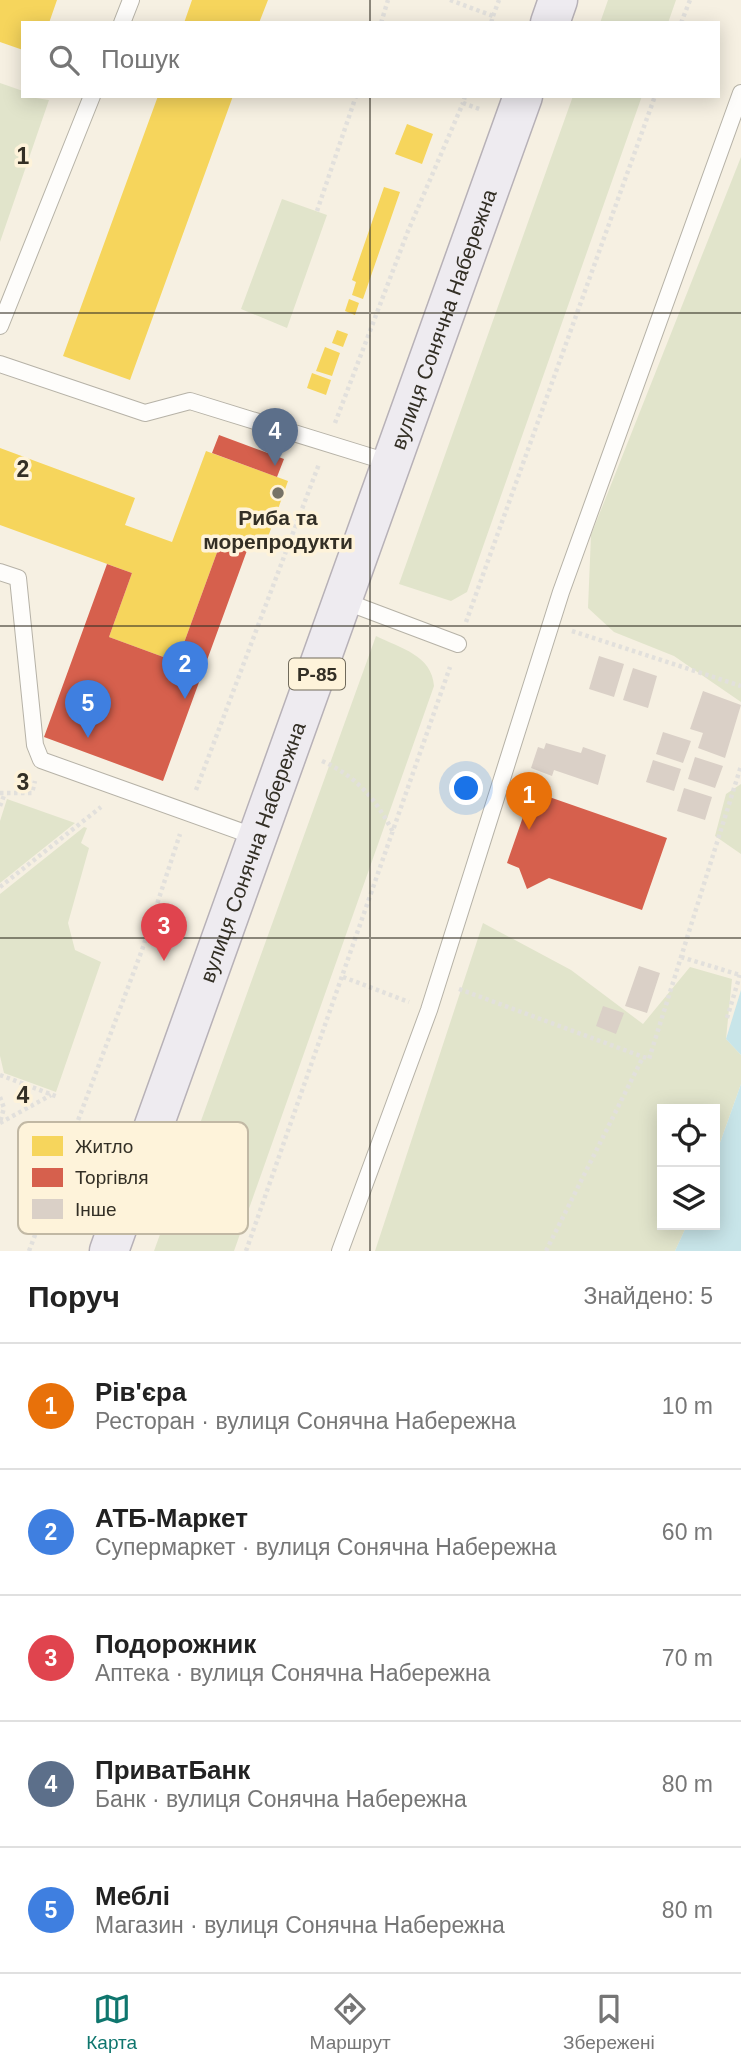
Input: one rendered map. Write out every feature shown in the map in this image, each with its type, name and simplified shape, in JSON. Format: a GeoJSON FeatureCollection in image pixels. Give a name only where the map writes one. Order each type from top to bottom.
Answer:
{"type":"FeatureCollection","features":[{"type":"Feature","properties":{"kind":"main road"},"geometry":{"type":"LineString","coordinates":[[551,21],[558,0]]}},
{"type":"Feature","properties":{"kind":"main road","name":"вулиця Сонячна Набережна"},"geometry":{"type":"LineString","coordinates":[[155,1122],[522,98]]}},
{"type":"Feature","properties":{"kind":"main road","name":"вулиця Сонячна Набережна"},"geometry":{"type":"LineString","coordinates":[[108,1251],[114,1234]]}},
{"type":"Feature","properties":{"kind":"lane"},"geometry":{"type":"LineString","coordinates":[[123,21],[131,0]]}},
{"type":"Feature","properties":{"kind":"lane"},"geometry":{"type":"LineString","coordinates":[[340,1251],[429,1010],[551,625],[741,93]]}},
{"type":"Feature","properties":{"kind":"lane"},"geometry":{"type":"LineString","coordinates":[[0,326],[91,98]]}},
{"type":"Feature","properties":{"kind":"lane"},"geometry":{"type":"LineString","coordinates":[[0,364],[145,413],[190,401],[393,464]]}},
{"type":"Feature","properties":{"kind":"lane"},"geometry":{"type":"LineString","coordinates":[[0,572],[18,578],[36,745],[41,760],[259,838]]}},
{"type":"Feature","properties":{"kind":"lane"},"geometry":{"type":"LineString","coordinates":[[344,601],[458,644]]}},
{"type":"Feature","properties":{"kind":"path"},"geometry":{"type":"LineString","coordinates":[[382,21],[388,0]]}},
{"type":"Feature","properties":{"kind":"path"},"geometry":{"type":"LineString","coordinates":[[450,0],[493,16]]}},
{"type":"Feature","properties":{"kind":"path"},"geometry":{"type":"LineString","coordinates":[[492,21],[499,0]]}},
{"type":"Feature","properties":{"kind":"path"},"geometry":{"type":"LineString","coordinates":[[682,21],[690,0]]}},
{"type":"Feature","properties":{"kind":"path"},"geometry":{"type":"LineString","coordinates":[[317,211],[355,98]]}},
{"type":"Feature","properties":{"kind":"path"},"geometry":{"type":"LineString","coordinates":[[77,1122],[142,950],[187,812],[408,231],[464,98]]}},
{"type":"Feature","properties":{"kind":"path"},"geometry":{"type":"LineString","coordinates":[[246,1251],[458,644],[654,98]]}},
{"type":"Feature","properties":{"kind":"path"},"geometry":{"type":"LineString","coordinates":[[463,103],[485,111]]}},
{"type":"Feature","properties":{"kind":"path"},"geometry":{"type":"LineString","coordinates":[[551,625],[741,686]]}},
{"type":"Feature","properties":{"kind":"path"},"geometry":{"type":"LineString","coordinates":[[0,806],[2,793],[32,793],[41,760]]}},
{"type":"Feature","properties":{"kind":"path"},"geometry":{"type":"LineString","coordinates":[[323,762],[343,770],[372,796],[393,832]]}},
{"type":"Feature","properties":{"kind":"path"},"geometry":{"type":"LineString","coordinates":[[438,981],[649,1059],[741,766]]}},
{"type":"Feature","properties":{"kind":"path"},"geometry":{"type":"LineString","coordinates":[[0,887],[122,790]]}},
{"type":"Feature","properties":{"kind":"path"},"geometry":{"type":"LineString","coordinates":[[681,957],[741,974],[727,1018]]}},
{"type":"Feature","properties":{"kind":"path"},"geometry":{"type":"LineString","coordinates":[[343,977],[429,1010]]}},
{"type":"Feature","properties":{"kind":"path"},"geometry":{"type":"LineString","coordinates":[[546,1251],[643,1057]]}},
{"type":"Feature","properties":{"kind":"path"},"geometry":{"type":"LineString","coordinates":[[0,1075],[58,1097]]}},
{"type":"Feature","properties":{"kind":"path"},"geometry":{"type":"LineString","coordinates":[[0,1123],[52,1095]]}},
{"type":"Feature","properties":{"kind":"path"},"geometry":{"type":"LineString","coordinates":[[0,1097],[4,1108],[0,1123]]}},
{"type":"Feature","properties":{"kind":"path"},"geometry":{"type":"LineString","coordinates":[[29,1251],[35,1234]]}},
{"type":"Feature","properties":{"kind":"green space"},"geometry":{"type":"Polygon","coordinates":[[[608,0],[676,0],[669,21],[601,21],[608,0]]]}},
{"type":"Feature","properties":{"kind":"green space"},"geometry":{"type":"Polygon","coordinates":[[[0,83],[21,90],[21,98],[49,100],[0,242],[0,83]]]}},
{"type":"Feature","properties":{"kind":"green space"},"geometry":{"type":"Polygon","coordinates":[[[572,98],[641,98],[467,592],[451,601],[399,584],[572,98]]]}},
{"type":"Feature","properties":{"kind":"green space"},"geometry":{"type":"Polygon","coordinates":[[[741,157],[741,702],[674,656],[614,632],[588,608],[591,535],[741,157]]]}},
{"type":"Feature","properties":{"kind":"green space"},"geometry":{"type":"Polygon","coordinates":[[[282,199],[327,215],[287,328],[241,309],[282,199]]]}},
{"type":"Feature","properties":{"kind":"green space"},"geometry":{"type":"Polygon","coordinates":[[[376,636],[421,660],[432,675],[434,686],[248,1211],[248,1122],[201,1122],[376,636]]]}},
{"type":"Feature","properties":{"kind":"green space"},"geometry":{"type":"Polygon","coordinates":[[[741,784],[741,854],[715,836],[726,794],[741,784]]]}},
{"type":"Feature","properties":{"kind":"green space"},"geometry":{"type":"Polygon","coordinates":[[[7,799],[75,823],[0,883],[0,821],[7,799]]]}},
{"type":"Feature","properties":{"kind":"green space"},"geometry":{"type":"Polygon","coordinates":[[[84,827],[87,828],[81,843],[89,848],[68,923],[75,950],[101,962],[56,1092],[4,1073],[0,1056],[0,894],[84,827]]]}},
{"type":"Feature","properties":{"kind":"green space"},"geometry":{"type":"Polygon","coordinates":[[[483,923],[571,970],[643,1024],[690,967],[732,979],[726,1039],[741,1055],[741,1084],[720,1143],[720,1104],[657,1104],[657,1230],[685,1230],[675,1251],[375,1251],[483,923]]]}},
{"type":"Feature","properties":{"kind":"green space"},"geometry":{"type":"Polygon","coordinates":[[[160,1234],[240,1234],[234,1251],[154,1251],[160,1234]]]}},
{"type":"Feature","properties":{"kind":"water"},"geometry":{"type":"Polygon","coordinates":[[[741,990],[741,1055],[726,1039],[741,990]]]}},
{"type":"Feature","properties":{"kind":"water"},"geometry":{"type":"Polygon","coordinates":[[[741,1084],[741,1251],[675,1251],[685,1230],[720,1230],[720,1143],[741,1084]]]}},
{"type":"Feature","properties":{"kind":"building: Житло"},"geometry":{"type":"Polygon","coordinates":[[[0,0],[57,0],[50,21],[21,21],[21,49],[0,42],[0,0]]]}},
{"type":"Feature","properties":{"kind":"building: Житло"},"geometry":{"type":"Polygon","coordinates":[[[192,0],[268,0],[260,21],[185,21],[192,0]]]}},
{"type":"Feature","properties":{"kind":"building: Житло"},"geometry":{"type":"Polygon","coordinates":[[[157,98],[232,98],[130,380],[63,356],[157,98]]]}},
{"type":"Feature","properties":{"kind":"building: Житло"},"geometry":{"type":"Polygon","coordinates":[[[407,124],[433,134],[422,164],[395,154],[407,124]]]}},
{"type":"Feature","properties":{"kind":"building: Житло"},"geometry":{"type":"Polygon","coordinates":[[[384,187],[400,192],[363,299],[352,295],[356,282],[352,280],[384,187]]]}},
{"type":"Feature","properties":{"kind":"building: Житло"},"geometry":{"type":"Polygon","coordinates":[[[349,299],[359,303],[355,315],[345,311],[349,299]]]}},
{"type":"Feature","properties":{"kind":"building: Житло"},"geometry":{"type":"Polygon","coordinates":[[[337,330],[348,334],[343,347],[332,343],[337,330]]]}},
{"type":"Feature","properties":{"kind":"building: Житло"},"geometry":{"type":"Polygon","coordinates":[[[325,347],[340,353],[332,376],[316,371],[325,347]]]}},
{"type":"Feature","properties":{"kind":"building: Житло"},"geometry":{"type":"Polygon","coordinates":[[[312,373],[331,380],[326,395],[307,388],[312,373]]]}},
{"type":"Feature","properties":{"kind":"building: Житло"},"geometry":{"type":"Polygon","coordinates":[[[0,448],[135,498],[125,525],[172,542],[206,451],[288,481],[263,551],[223,536],[177,662],[109,637],[132,573],[0,525],[0,448]]]}},
{"type":"Feature","properties":{"kind":"building: Торгівля"},"geometry":{"type":"Polygon","coordinates":[[[219,435],[284,459],[277,477],[212,453],[219,435]]]}},
{"type":"Feature","properties":{"kind":"building: Торгівля"},"geometry":{"type":"Polygon","coordinates":[[[223,536],[249,545],[163,781],[44,737],[107,564],[132,573],[109,637],[177,662],[223,536]]]}},
{"type":"Feature","properties":{"kind":"building: Торгівля"},"geometry":{"type":"Polygon","coordinates":[[[532,791],[667,838],[642,910],[549,878],[527,889],[519,868],[507,863],[532,791]]]}},
{"type":"Feature","properties":{"kind":"building: Інше"},"geometry":{"type":"Polygon","coordinates":[[[599,656],[624,664],[614,697],[589,689],[599,656]]]}},
{"type":"Feature","properties":{"kind":"building: Інше"},"geometry":{"type":"Polygon","coordinates":[[[633,668],[657,676],[648,708],[623,700],[633,668]]]}},
{"type":"Feature","properties":{"kind":"building: Інше"},"geometry":{"type":"Polygon","coordinates":[[[703,691],[741,705],[725,758],[698,748],[703,733],[690,729],[703,691]]]}},
{"type":"Feature","properties":{"kind":"building: Інше"},"geometry":{"type":"Polygon","coordinates":[[[663,732],[691,741],[683,763],[656,754],[663,732]]]}},
{"type":"Feature","properties":{"kind":"building: Інше"},"geometry":{"type":"Polygon","coordinates":[[[546,743],[581,753],[583,747],[606,755],[598,785],[554,770],[552,776],[531,768],[538,747],[544,749],[546,743]]]}},
{"type":"Feature","properties":{"kind":"building: Інше"},"geometry":{"type":"Polygon","coordinates":[[[695,757],[723,766],[715,788],[688,779],[695,757]]]}},
{"type":"Feature","properties":{"kind":"building: Інше"},"geometry":{"type":"Polygon","coordinates":[[[653,760],[681,769],[674,791],[646,782],[653,760]]]}},
{"type":"Feature","properties":{"kind":"building: Інше"},"geometry":{"type":"Polygon","coordinates":[[[684,788],[712,797],[705,820],[677,811],[684,788]]]}},
{"type":"Feature","properties":{"kind":"building: Інше"},"geometry":{"type":"Polygon","coordinates":[[[639,966],[660,973],[647,1013],[625,1006],[639,966]]]}},
{"type":"Feature","properties":{"kind":"building: Інше"},"geometry":{"type":"Polygon","coordinates":[[[603,1006],[624,1013],[616,1034],[596,1026],[603,1006]]]}},
{"type":"Feature","properties":{"kind":"place","name":"ПриватБанк"},"geometry":{"type":"Point","coordinates":[275,466]}},
{"type":"Feature","properties":{"kind":"place","name":"Риба та морепродукти"},"geometry":{"type":"Point","coordinates":[278,493]}},
{"type":"Feature","properties":{"kind":"place","name":"АТБ-Маркет"},"geometry":{"type":"Point","coordinates":[185,699]}},
{"type":"Feature","properties":{"kind":"place","name":"Меблі"},"geometry":{"type":"Point","coordinates":[88,738]}},
{"type":"Feature","properties":{"kind":"place","name":"Рів'єра"},"geometry":{"type":"Point","coordinates":[529,830]}},
{"type":"Feature","properties":{"kind":"place","name":"Подорожник"},"geometry":{"type":"Point","coordinates":[164,961]}}]}
